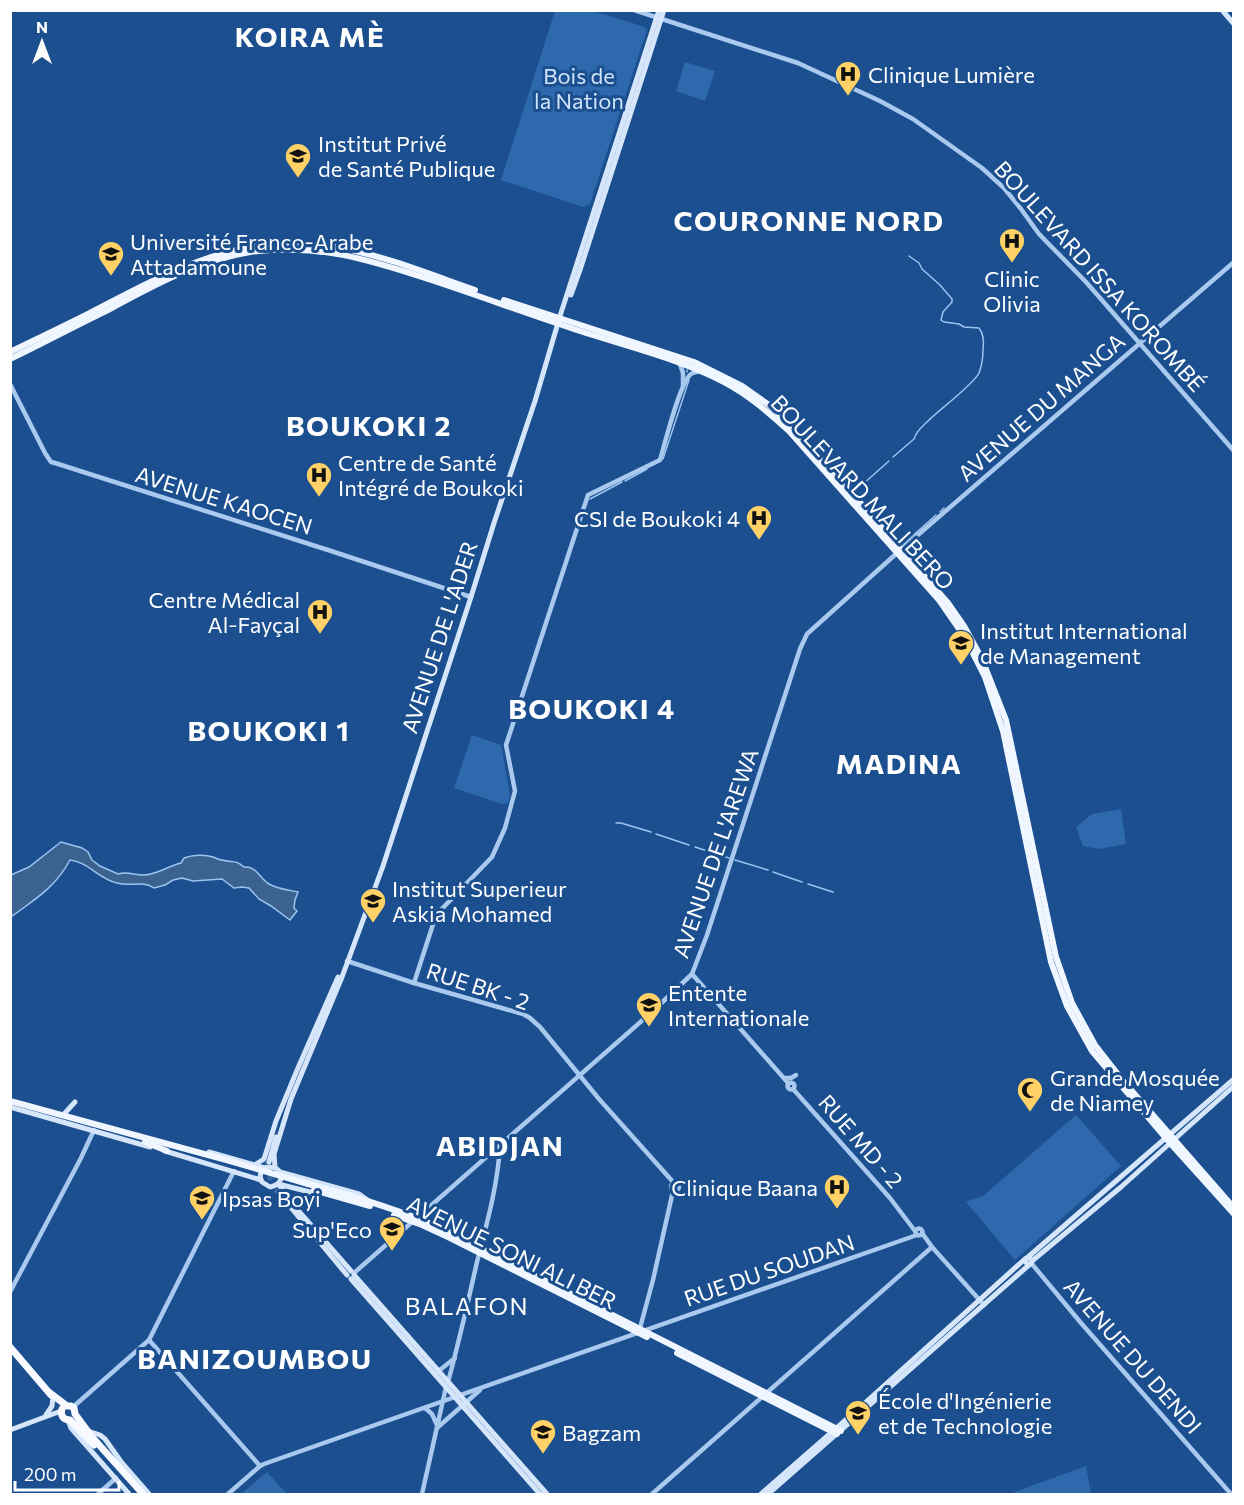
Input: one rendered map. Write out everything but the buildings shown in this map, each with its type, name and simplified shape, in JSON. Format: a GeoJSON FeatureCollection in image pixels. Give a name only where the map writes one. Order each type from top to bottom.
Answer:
{"type":"FeatureCollection","features":[{"type":"Feature","properties":{"kind":"highway"},"geometry":{"type":"LineString","coordinates":[[10,1347],[136,1494]]}},
{"type":"Feature","properties":{"kind":"highway"},"geometry":{"type":"LineString","coordinates":[[67,1413],[88,1431],[142,1494]]}},
{"type":"Feature","properties":{"kind":"main road","name":"AVENUE DE L'ADER"},"geometry":{"type":"LineString","coordinates":[[261,1180],[261,1173],[284,1109],[325,1006],[347,961],[383,866],[662,10]]}},
{"type":"Feature","properties":{"kind":"main road"},"geometry":{"type":"LineString","coordinates":[[1222,10],[1233,24]]}},
{"type":"Feature","properties":{"kind":"main road","name":"BOULEVARD MALI BERO"},"geometry":{"type":"LineString","coordinates":[[10,359],[88,317],[192,269],[215,261],[252,252],[291,249],[325,251],[369,260],[694,362],[742,386],[769,405],[793,428],[850,491],[899,552]]}},
{"type":"Feature","properties":{"kind":"main road","name":"BOULEVARD MALI BERO"},"geometry":{"type":"LineString","coordinates":[[10,352],[80,321]]}},
{"type":"Feature","properties":{"kind":"main road","name":"BOULEVARD MALI BERO"},"geometry":{"type":"LineString","coordinates":[[560,321],[700,371],[740,391],[765,409],[789,431],[941,595],[958,617],[990,675],[1009,730],[1035,872],[1056,957],[1064,983],[1083,1026],[1113,1072],[1233,1214]]}},
{"type":"Feature","properties":{"kind":"main road"},"geometry":{"type":"LineString","coordinates":[[768,1494],[1203,1109],[1233,1079]]}},
{"type":"Feature","properties":{"kind":"main road"},"geometry":{"type":"LineString","coordinates":[[1216,1097],[1233,1086]]}},
{"type":"Feature","properties":{"kind":"main road","name":"AVENUE DE L'ADER"},"geometry":{"type":"LineString","coordinates":[[278,1184],[281,1179],[274,1154],[289,1098]]}},
{"type":"Feature","properties":{"kind":"main road"},"geometry":{"type":"LineString","coordinates":[[64,1114],[75,1102]]}},
{"type":"Feature","properties":{"kind":"main road"},"geometry":{"type":"LineString","coordinates":[[10,1103],[64,1114],[255,1165],[266,1162],[268,1166],[278,1169]]}},
{"type":"Feature","properties":{"kind":"main road"},"geometry":{"type":"LineString","coordinates":[[10,1103],[167,1151],[231,1166]]}},
{"type":"Feature","properties":{"kind":"main road"},"geometry":{"type":"LineString","coordinates":[[10,1103],[231,1166],[261,1180],[302,1217]]}},
{"type":"Feature","properties":{"kind":"main road"},"geometry":{"type":"LineString","coordinates":[[109,1130],[134,1134]]}},
{"type":"Feature","properties":{"kind":"main road"},"geometry":{"type":"LineString","coordinates":[[109,1130],[231,1166]]}},
{"type":"Feature","properties":{"kind":"main road","name":"BOULEVARD MALI BERO"},"geometry":{"type":"LineString","coordinates":[[1170,1138],[1233,1208]]}},
{"type":"Feature","properties":{"kind":"main road"},"geometry":{"type":"LineString","coordinates":[[145,1142],[167,1151]]}},
{"type":"Feature","properties":{"kind":"main road","name":"AVENUE SONI ALI BER"},"geometry":{"type":"LineString","coordinates":[[231,1166],[369,1204],[443,1229],[765,1395]]}},
{"type":"Feature","properties":{"kind":"main road","name":"AVENUE SONI ALI BER"},"geometry":{"type":"LineString","coordinates":[[278,1169],[365,1196],[369,1204]]}},
{"type":"Feature","properties":{"kind":"main road"},"geometry":{"type":"LineString","coordinates":[[270,1187],[278,1184],[302,1217]]}},
{"type":"Feature","properties":{"kind":"main road","name":"AVENUE SONI ALI BER"},"geometry":{"type":"LineString","coordinates":[[278,1184],[359,1206],[369,1204]]}},
{"type":"Feature","properties":{"kind":"main road"},"geometry":{"type":"LineString","coordinates":[[288,1196],[295,1188]]}},
{"type":"Feature","properties":{"kind":"main road"},"geometry":{"type":"LineString","coordinates":[[280,1191],[540,1494]]}},
{"type":"Feature","properties":{"kind":"main road"},"geometry":{"type":"LineString","coordinates":[[42,1418],[52,1406],[51,1395]]}},
{"type":"Feature","properties":{"kind":"main road"},"geometry":{"type":"LineString","coordinates":[[765,1395],[837,1431]]}},
{"type":"Feature","properties":{"kind":"main road"},"geometry":{"type":"LineString","coordinates":[[464,1405],[547,1494]]}},
{"type":"Feature","properties":{"kind":"main road"},"geometry":{"type":"LineString","coordinates":[[10,1430],[42,1418],[67,1413],[70,1432],[80,1437],[129,1494]]}},
{"type":"Feature","properties":{"kind":"main road"},"geometry":{"type":"LineString","coordinates":[[88,1431],[105,1439],[149,1494]]}},
{"type":"Feature","properties":{"kind":"main road"},"geometry":{"type":"LineString","coordinates":[[761,1494],[825,1438],[837,1431]]}},
{"type":"Feature","properties":{"kind":"street","name":"BOULEVARD ISSA KOROMBÉ"},"geometry":{"type":"LineString","coordinates":[[634,10],[798,63],[880,101],[923,126],[982,168],[1022,208],[1040,234],[1093,289],[1233,451]]}},
{"type":"Feature","properties":{"kind":"street","name":"AVENUE DU MANGA"},"geometry":{"type":"LineString","coordinates":[[899,552],[1233,262]]}},
{"type":"Feature","properties":{"kind":"street"},"geometry":{"type":"LineString","coordinates":[[414,983],[436,915],[492,857],[505,828],[515,791],[506,745],[588,495],[660,460],[682,386],[683,373],[680,363]]}},
{"type":"Feature","properties":{"kind":"street"},"geometry":{"type":"LineString","coordinates":[[682,386],[689,375],[700,371]]}},
{"type":"Feature","properties":{"kind":"street","name":"AVENUE KAOCEN"},"geometry":{"type":"LineString","coordinates":[[10,384],[51,462],[471,597]]}},
{"type":"Feature","properties":{"kind":"street","name":"AVENUE DE L'AREWA"},"geometry":{"type":"LineString","coordinates":[[352,1274],[653,1011],[692,974],[707,935],[804,637],[899,552]]}},
{"type":"Feature","properties":{"kind":"street","name":"RUE BK - 2"},"geometry":{"type":"LineString","coordinates":[[347,961],[527,1016],[540,1027],[599,1099],[674,1183],[678,1184],[677,1191],[674,1191],[640,1332]]}},
{"type":"Feature","properties":{"kind":"street","name":"RUE MD - 2"},"geometry":{"type":"LineString","coordinates":[[692,974],[784,1078],[789,1084],[789,1089],[793,1089],[982,1303]]}},
{"type":"Feature","properties":{"kind":"street"},"geometry":{"type":"LineString","coordinates":[[784,1078],[796,1075]]}},
{"type":"Feature","properties":{"kind":"street"},"geometry":{"type":"LineString","coordinates":[[10,1292],[94,1130]]}},
{"type":"Feature","properties":{"kind":"street"},"geometry":{"type":"LineString","coordinates":[[422,1494],[488,1220],[500,1158],[500,1145]]}},
{"type":"Feature","properties":{"kind":"street"},"geometry":{"type":"LineString","coordinates":[[67,1413],[149,1340],[231,1166]]}},
{"type":"Feature","properties":{"kind":"street","name":"RUE DU SOUDAN"},"geometry":{"type":"LineString","coordinates":[[260,1466],[918,1233]]}},
{"type":"Feature","properties":{"kind":"street"},"geometry":{"type":"LineString","coordinates":[[652,1494],[932,1247]]}},
{"type":"Feature","properties":{"kind":"street","name":"AVENUE DU DENDI"},"geometry":{"type":"LineString","coordinates":[[1029,1262],[1231,1494]]}},
{"type":"Feature","properties":{"kind":"street"},"geometry":{"type":"LineString","coordinates":[[149,1340],[260,1466],[228,1494]]}},
{"type":"Feature","properties":{"kind":"street"},"geometry":{"type":"LineString","coordinates":[[437,1372],[455,1358]]}},
{"type":"Feature","properties":{"kind":"street"},"geometry":{"type":"LineString","coordinates":[[437,1427],[482,1389]]}},
{"type":"Feature","properties":{"kind":"street"},"geometry":{"type":"LineString","coordinates":[[425,1408],[435,1418],[437,1427]]}},
{"type":"Feature","properties":{"kind":"street"},"geometry":{"type":"LineString","coordinates":[[98,1494],[116,1478]]}},
{"type":"Feature","properties":{"kind":"green space","name":"Bois de la Nation"},"geometry":{"type":"Polygon","coordinates":[[[555,11],[593,11],[642,26],[647,30],[590,204],[583,207],[501,180],[555,11]]]}},
{"type":"Feature","properties":{"kind":"green space"},"geometry":{"type":"Polygon","coordinates":[[[685,62],[715,71],[705,101],[676,91],[685,62]]]}},
{"type":"Feature","properties":{"kind":"green space"},"geometry":{"type":"Polygon","coordinates":[[[472,735],[501,745],[510,795],[508,803],[502,804],[454,788],[472,735]]]}},
{"type":"Feature","properties":{"kind":"green space"},"geometry":{"type":"Polygon","coordinates":[[[1121,809],[1126,844],[1099,849],[1083,846],[1076,827],[1092,814],[1121,809]]]}},
{"type":"Feature","properties":{"kind":"green space"},"geometry":{"type":"Polygon","coordinates":[[[1076,1115],[1121,1166],[1015,1260],[966,1202],[983,1196],[1076,1115]]]}},
{"type":"Feature","properties":{"kind":"green space"},"geometry":{"type":"Polygon","coordinates":[[[1086,1466],[1091,1494],[1009,1494],[1086,1466]]]}},
{"type":"Feature","properties":{"kind":"green space"},"geometry":{"type":"Polygon","coordinates":[[[267,1472],[287,1494],[241,1494],[267,1472]]]}},
{"type":"Feature","properties":{"kind":"shaded area"},"geometry":{"type":"Polygon","coordinates":[[[61,842],[82,848],[100,866],[118,874],[153,874],[181,863],[184,858],[194,856],[206,855],[236,862],[244,867],[252,868],[272,886],[298,892],[294,908],[297,911],[290,920],[259,899],[249,888],[234,888],[222,879],[193,881],[182,878],[154,888],[145,884],[122,884],[111,881],[82,864],[70,860],[51,886],[11,917],[11,875],[29,867],[61,842]]]}},
{"type":"Feature","properties":{"kind":"waterway"},"geometry":{"type":"LineString","coordinates":[[893,457],[914,439],[933,416],[976,378],[983,355],[983,338],[979,328],[964,327],[941,320],[943,312],[952,299],[922,269],[919,263],[909,256]]}},
{"type":"Feature","properties":{"kind":"waterway"},"geometry":{"type":"LineString","coordinates":[[663,459],[689,380]]}},
{"type":"Feature","properties":{"kind":"waterway"},"geometry":{"type":"LineString","coordinates":[[854,492],[889,461]]}},
{"type":"Feature","properties":{"kind":"waterway"},"geometry":{"type":"LineString","coordinates":[[625,481],[647,469]]}},
{"type":"Feature","properties":{"kind":"waterway"},"geometry":{"type":"LineString","coordinates":[[590,499],[622,482]]}},
{"type":"Feature","properties":{"kind":"waterway"},"geometry":{"type":"LineString","coordinates":[[940,512],[944,508]]}},
{"type":"Feature","properties":{"kind":"waterway"},"geometry":{"type":"LineString","coordinates":[[901,546],[936,515]]}},
{"type":"Feature","properties":{"kind":"waterway"},"geometry":{"type":"LineString","coordinates":[[616,823],[651,832]]}},
{"type":"Feature","properties":{"kind":"waterway"},"geometry":{"type":"LineString","coordinates":[[656,834],[689,845]]}},
{"type":"Feature","properties":{"kind":"waterway"},"geometry":{"type":"LineString","coordinates":[[695,847],[729,858]]}},
{"type":"Feature","properties":{"kind":"waterway"},"geometry":{"type":"LineString","coordinates":[[735,860],[768,870]]}},
{"type":"Feature","properties":{"kind":"waterway"},"geometry":{"type":"LineString","coordinates":[[773,872],[802,882]]}},
{"type":"Feature","properties":{"kind":"waterway"},"geometry":{"type":"LineString","coordinates":[[808,884],[833,892]]}},
{"type":"Feature","properties":{"kind":"tunnel"},"geometry":{"type":"LineString","coordinates":[[267,1161],[270,1178],[278,1192]]}},
{"type":"Feature","properties":{"kind":"place","name":"Clinique Lumière"},"geometry":{"type":"Point","coordinates":[848,97]}},
{"type":"Feature","properties":{"kind":"place","name":"Institut Privé de Santé Publique"},"geometry":{"type":"Point","coordinates":[298,179]}},
{"type":"Feature","properties":{"kind":"place","name":"Clinic Olivia"},"geometry":{"type":"Point","coordinates":[1012,264]}},
{"type":"Feature","properties":{"kind":"place","name":"Université Franco-Arabe Attadamoune"},"geometry":{"type":"Point","coordinates":[111,277]}},
{"type":"Feature","properties":{"kind":"place","name":"Centre de Santé Intégré de Boukoki"},"geometry":{"type":"Point","coordinates":[319,498]}},
{"type":"Feature","properties":{"kind":"place","name":"CSI de Boukoki 4"},"geometry":{"type":"Point","coordinates":[759,541]}},
{"type":"Feature","properties":{"kind":"place","name":"Centre Médical Al-Fayçal"},"geometry":{"type":"Point","coordinates":[320,635]}},
{"type":"Feature","properties":{"kind":"place","name":"Institut International de Management"},"geometry":{"type":"Point","coordinates":[961,666]}},
{"type":"Feature","properties":{"kind":"place","name":"Institut Superieur Askia Mohamed"},"geometry":{"type":"Point","coordinates":[373,924]}},
{"type":"Feature","properties":{"kind":"place","name":"Entente Internationale"},"geometry":{"type":"Point","coordinates":[649,1028]}},
{"type":"Feature","properties":{"kind":"place","name":"Grande Mosquée de Niamey"},"geometry":{"type":"Point","coordinates":[1030,1113]}},
{"type":"Feature","properties":{"kind":"place","name":"Clinique Baana"},"geometry":{"type":"Point","coordinates":[837,1210]}},
{"type":"Feature","properties":{"kind":"place","name":"Ipsas Boyi"},"geometry":{"type":"Point","coordinates":[202,1221]}},
{"type":"Feature","properties":{"kind":"place","name":"Sup'Eco"},"geometry":{"type":"Point","coordinates":[392,1252]}},
{"type":"Feature","properties":{"kind":"place","name":"École d'Ingénierie et de Technologie"},"geometry":{"type":"Point","coordinates":[858,1436]}},
{"type":"Feature","properties":{"kind":"place","name":"Bagzam"},"geometry":{"type":"Point","coordinates":[543,1455]}},
{"type":"Feature","properties":{"kind":"district","name":"KOIRA MÈ"},"geometry":{"type":"Point","coordinates":[310,36]}},
{"type":"Feature","properties":{"kind":"district","name":"COURONNE NORD"},"geometry":{"type":"Point","coordinates":[809,220]}},
{"type":"Feature","properties":{"kind":"district","name":"BOUKOKI 2"},"geometry":{"type":"Point","coordinates":[369,425]}},
{"type":"Feature","properties":{"kind":"district","name":"BOUKOKI 4"},"geometry":{"type":"Point","coordinates":[592,708]}},
{"type":"Feature","properties":{"kind":"district","name":"BOUKOKI 1"},"geometry":{"type":"Point","coordinates":[269,730]}},
{"type":"Feature","properties":{"kind":"district","name":"MADINA"},"geometry":{"type":"Point","coordinates":[899,763]}},
{"type":"Feature","properties":{"kind":"district","name":"ABIDJAN"},"geometry":{"type":"Point","coordinates":[500,1145]}},
{"type":"Feature","properties":{"kind":"district","name":"BALAFON"},"geometry":{"type":"Point","coordinates":[467,1305]}},
{"type":"Feature","properties":{"kind":"district","name":"BANIZOUMBOU"},"geometry":{"type":"Point","coordinates":[255,1358]}}]}
